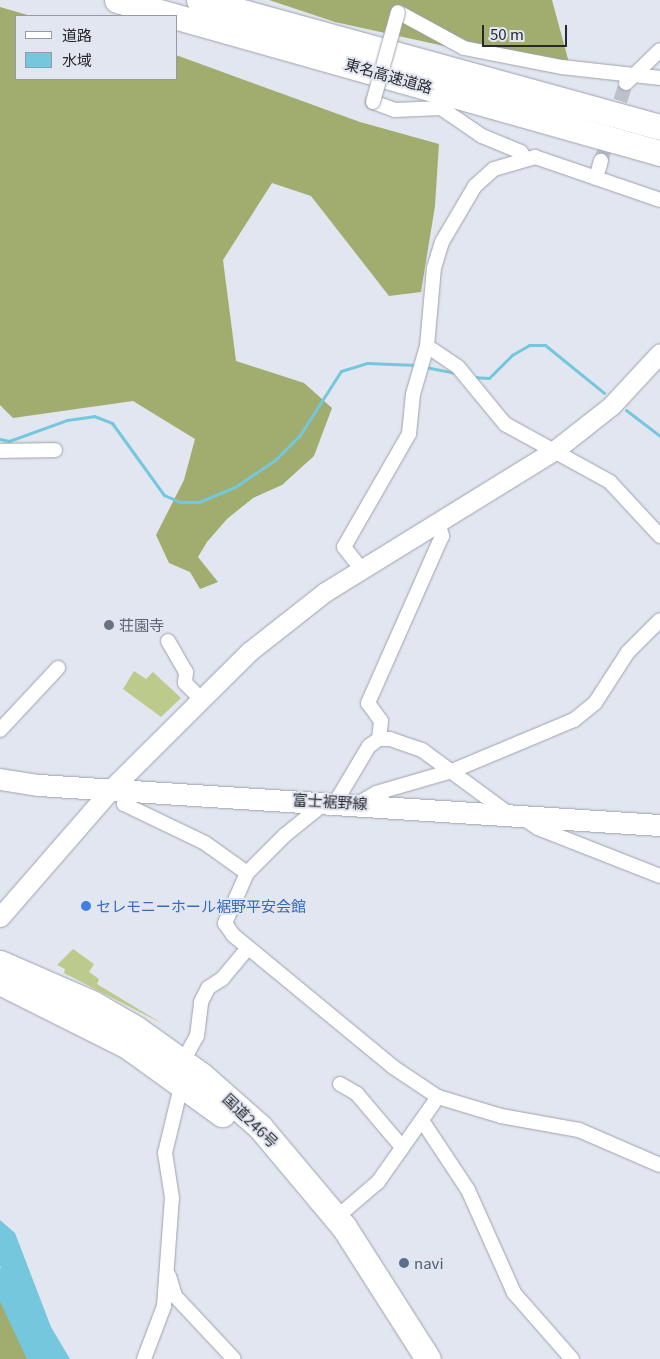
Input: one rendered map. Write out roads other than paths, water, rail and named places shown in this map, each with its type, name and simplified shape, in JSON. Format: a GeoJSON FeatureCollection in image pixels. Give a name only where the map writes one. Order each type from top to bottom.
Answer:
{"type":"FeatureCollection","features":[{"type":"Feature","properties":{"kind":"highway","name":"東名高速道路"},"geometry":{"type":"LineString","coordinates":[[117,0],[170,15]]}},
{"type":"Feature","properties":{"kind":"highway","name":"東名高速道路"},"geometry":{"type":"LineString","coordinates":[[199,0],[660,127]]}},
{"type":"Feature","properties":{"kind":"highway","name":"東名高速道路"},"geometry":{"type":"LineString","coordinates":[[178,17],[660,153]]}},
{"type":"Feature","properties":{"kind":"highway","name":"国道246号"},"geometry":{"type":"LineString","coordinates":[[0,963],[92,1003],[182,1072],[260,1127],[337,1217],[428,1359]]}},
{"type":"Feature","properties":{"kind":"highway","name":"国道246号"},"geometry":{"type":"LineString","coordinates":[[0,982],[85,1022],[182,1072],[251,1141],[308,1203],[409,1359]]}},
{"type":"Feature","properties":{"kind":"main road","name":"富士裾野線"},"geometry":{"type":"LineString","coordinates":[[0,778],[38,785],[359,803],[660,825]]}},
{"type":"Feature","properties":{"kind":"street"},"geometry":{"type":"LineString","coordinates":[[524,157],[521,152],[482,136],[441,108],[395,110],[373,102],[398,12],[464,48],[562,67],[638,73],[660,78]]}},
{"type":"Feature","properties":{"kind":"street"},"geometry":{"type":"LineString","coordinates":[[626,84],[660,50]]}},
{"type":"Feature","properties":{"kind":"street"},"geometry":{"type":"LineString","coordinates":[[362,570],[344,547],[409,434],[420,366],[428,346],[429,295],[442,242],[475,186],[494,169],[524,157],[535,157],[660,200]]}},
{"type":"Feature","properties":{"kind":"street"},"geometry":{"type":"LineString","coordinates":[[596,178],[601,161]]}},
{"type":"Feature","properties":{"kind":"street"},"geometry":{"type":"LineString","coordinates":[[428,346],[458,367],[505,424],[610,482],[660,536]]}},
{"type":"Feature","properties":{"kind":"street"},"geometry":{"type":"LineString","coordinates":[[0,917],[112,788],[201,699],[277,628],[362,570],[555,450],[612,406],[660,352]]}},
{"type":"Feature","properties":{"kind":"street"},"geometry":{"type":"LineString","coordinates":[[0,451],[55,450]]}},
{"type":"Feature","properties":{"kind":"street"},"geometry":{"type":"LineString","coordinates":[[379,740],[381,721],[368,703],[442,536],[438,522]]}},
{"type":"Feature","properties":{"kind":"street"},"geometry":{"type":"LineString","coordinates":[[359,803],[376,793],[452,771],[544,734],[585,713],[628,652],[660,620]]}},
{"type":"Feature","properties":{"kind":"street"},"geometry":{"type":"LineString","coordinates":[[168,642],[186,672],[185,683],[201,699]]}},
{"type":"Feature","properties":{"kind":"street"},"geometry":{"type":"LineString","coordinates":[[0,730],[58,668]]}},
{"type":"Feature","properties":{"kind":"street"},"geometry":{"type":"LineString","coordinates":[[660,876],[538,828],[514,815],[422,750],[390,739],[379,740],[369,746],[325,802],[285,834],[247,873],[225,923],[247,949],[392,1067],[438,1096],[501,1116],[579,1130],[660,1165]]}},
{"type":"Feature","properties":{"kind":"street"},"geometry":{"type":"LineString","coordinates":[[134,790],[124,804],[205,843],[247,873]]}},
{"type":"Feature","properties":{"kind":"street"},"geometry":{"type":"LineString","coordinates":[[144,1359],[164,1306],[172,1198],[165,1153],[182,1072],[197,1036],[201,1002],[208,988],[222,979],[247,949]]}},
{"type":"Feature","properties":{"kind":"street"},"geometry":{"type":"LineString","coordinates":[[340,1084],[357,1094],[402,1147]]}},
{"type":"Feature","properties":{"kind":"street"},"geometry":{"type":"LineString","coordinates":[[337,1217],[378,1182],[402,1147],[423,1122],[438,1096]]}},
{"type":"Feature","properties":{"kind":"street"},"geometry":{"type":"LineString","coordinates":[[423,1122],[468,1190],[514,1293],[572,1359]]}},
{"type":"Feature","properties":{"kind":"street"},"geometry":{"type":"LineString","coordinates":[[167,1270],[175,1296],[234,1359]]}},
{"type":"Feature","properties":{"kind":"water"},"geometry":{"type":"Polygon","coordinates":[[[0,1220],[15,1233],[51,1327],[70,1359],[37,1359],[28,1322],[0,1266],[0,1220]]]}},
{"type":"Feature","properties":{"kind":"waterway"},"geometry":{"type":"LineString","coordinates":[[472,377],[489,378],[512,355],[529,345],[545,345],[604,393]]}},
{"type":"Feature","properties":{"kind":"waterway"},"geometry":{"type":"LineString","coordinates":[[0,439],[9,441],[67,420],[94,416],[112,423],[164,495],[180,502],[199,502],[235,487],[275,460],[300,435],[341,371],[367,363],[417,365]]}},
{"type":"Feature","properties":{"kind":"waterway"},"geometry":{"type":"LineString","coordinates":[[425,367],[456,373]]}},
{"type":"Feature","properties":{"kind":"waterway"},"geometry":{"type":"LineString","coordinates":[[626,410],[660,436]]}},
{"type":"Feature","properties":{"kind":"waterway"},"geometry":{"type":"LineString","coordinates":[[0,1278],[38,1359]]}},
{"type":"Feature","properties":{"kind":"tunnel"},"geometry":{"type":"LineString","coordinates":[[601,161],[626,83]]}},
{"type":"Feature","properties":{"kind":"place","name":"荘園寺"},"geometry":{"type":"Point","coordinates":[109,625]}},
{"type":"Feature","properties":{"kind":"place","name":"セレモニーホール裾野平安会館"},"geometry":{"type":"Point","coordinates":[86,906]}},
{"type":"Feature","properties":{"kind":"place","name":"navi"},"geometry":{"type":"Point","coordinates":[404,1263]}}]}
